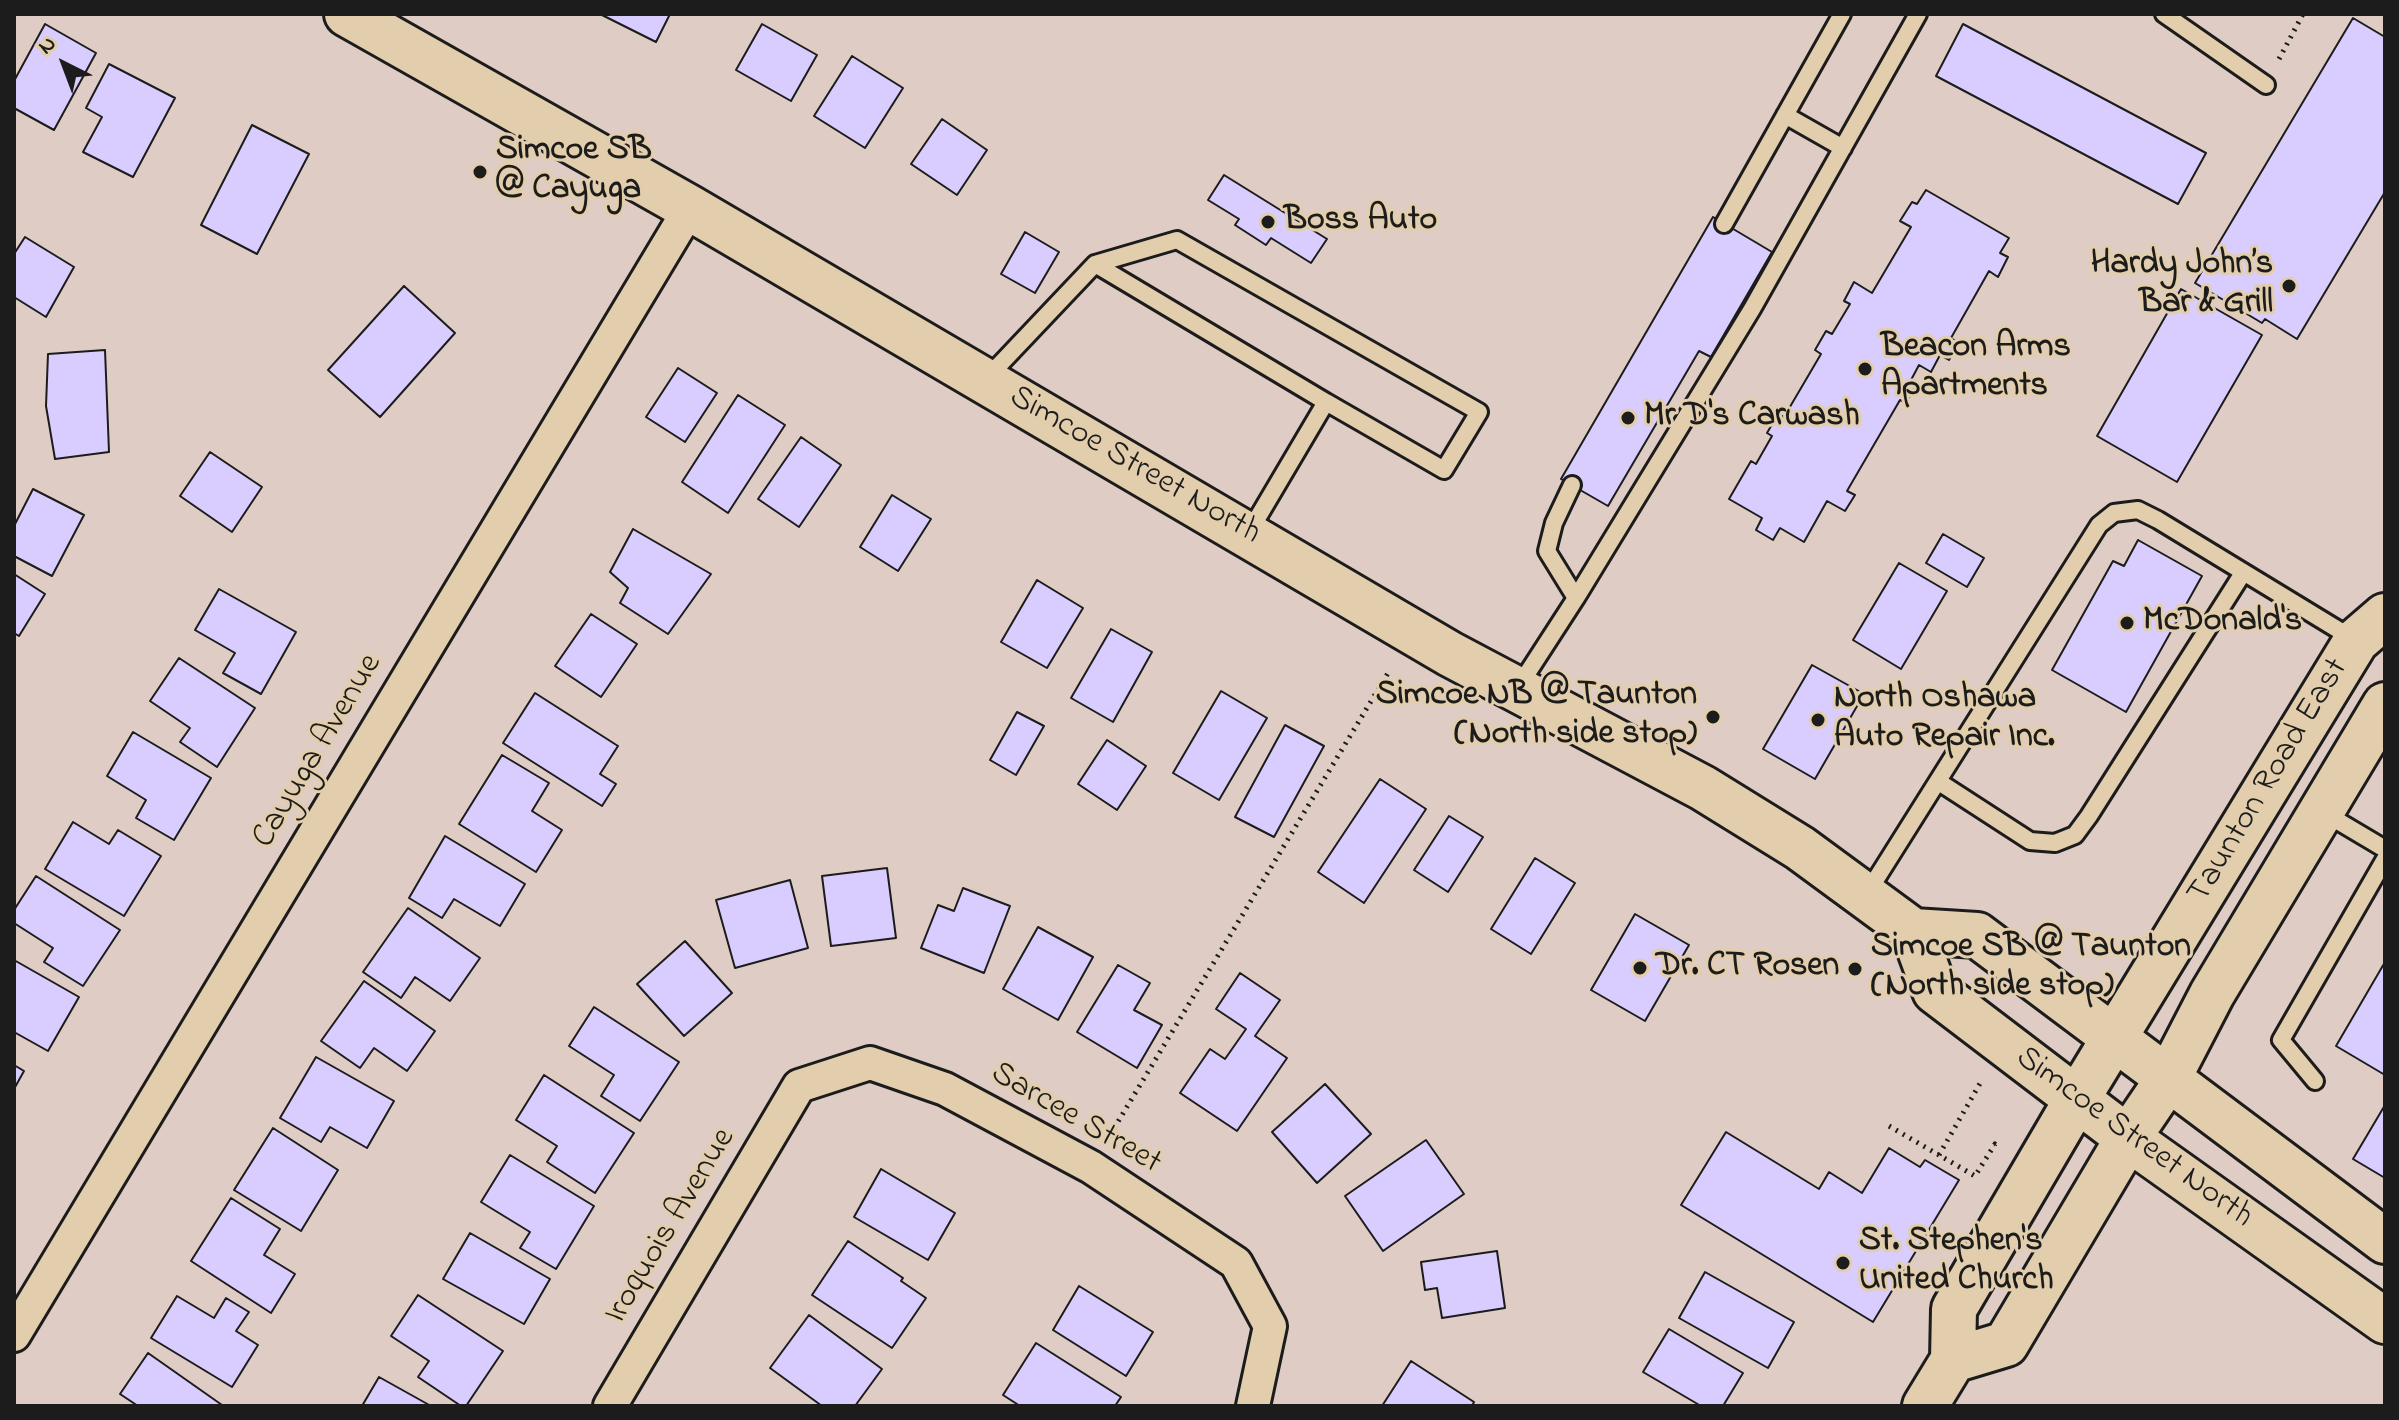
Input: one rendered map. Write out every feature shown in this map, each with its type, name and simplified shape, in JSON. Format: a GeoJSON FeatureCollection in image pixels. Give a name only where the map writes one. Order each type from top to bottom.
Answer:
{"type":"FeatureCollection","features":[{"type":"Feature","properties":{"kind":"main road","name":"Simcoe Street North"},"geometry":{"type":"LineString","coordinates":[[347,14],[690,208],[1450,654],[1703,788],[1800,848],[1913,931],[1977,935],[2385,1241]]}},
{"type":"Feature","properties":{"kind":"main road","name":"Taunton Road East"},"geometry":{"type":"LineString","coordinates":[[2371,628],[2114,1038],[1954,1309],[1953,1360],[2006,1344],[2128,1138],[2168,1079],[2212,994],[2385,705]]}},
{"type":"Feature","properties":{"kind":"main road","name":"Simcoe Street North"},"geometry":{"type":"LineString","coordinates":[[1913,931],[1935,991],[2128,1138],[2385,1321]]}},
{"type":"Feature","properties":{"kind":"main road"},"geometry":{"type":"LineString","coordinates":[[1925,1406],[1953,1360]]}},
{"type":"Feature","properties":{"kind":"street","name":"Cayuga Avenue"},"geometry":{"type":"LineString","coordinates":[[14,1335],[690,208]]}},
{"type":"Feature","properties":{"kind":"street","name":"Sarcee Street"},"geometry":{"type":"LineString","coordinates":[[799,1086],[870,1063],[945,1089],[1091,1167],[1236,1263],[1270,1326],[1253,1406]]}},
{"type":"Feature","properties":{"kind":"street","name":"Iroquois Avenue"},"geometry":{"type":"LineString","coordinates":[[610,1406],[799,1086]]}},
{"type":"Feature","properties":{"kind":"lane"},"geometry":{"type":"LineString","coordinates":[[1724,224],[1842,14]]}},
{"type":"Feature","properties":{"kind":"lane"},"geometry":{"type":"LineString","coordinates":[[1517,689],[1752,309],[1918,14]]}},
{"type":"Feature","properties":{"kind":"lane"},"geometry":{"type":"LineString","coordinates":[[2164,14],[2266,85]]}},
{"type":"Feature","properties":{"kind":"lane"},"geometry":{"type":"LineString","coordinates":[[1785,115],[1843,148]]}},
{"type":"Feature","properties":{"kind":"lane"},"geometry":{"type":"LineString","coordinates":[[985,380],[1095,264],[1177,240],[1479,412],[1444,470],[1095,264]]}},
{"type":"Feature","properties":{"kind":"lane"},"geometry":{"type":"LineString","coordinates":[[1248,534],[1326,402]]}},
{"type":"Feature","properties":{"kind":"lane"},"geometry":{"type":"LineString","coordinates":[[1572,485],[1554,523],[1547,551],[1576,598]]}},
{"type":"Feature","properties":{"kind":"lane"},"geometry":{"type":"LineString","coordinates":[[1865,896],[2099,525],[2114,513],[2138,510],[2243,573],[2371,628]]}},
{"type":"Feature","properties":{"kind":"lane"},"geometry":{"type":"LineString","coordinates":[[1939,782],[2030,841],[2055,843],[2075,835],[2243,573]]}},
{"type":"Feature","properties":{"kind":"lane"},"geometry":{"type":"LineString","coordinates":[[2321,811],[2385,849]]}},
{"type":"Feature","properties":{"kind":"lane"},"geometry":{"type":"LineString","coordinates":[[2315,1081],[2281,1040],[2385,859]]}},
{"type":"Feature","properties":{"kind":"path"},"geometry":{"type":"LineString","coordinates":[[2266,85],[2303,14]]}},
{"type":"Feature","properties":{"kind":"path"},"geometry":{"type":"LineString","coordinates":[[1091,1167],[1388,673]]}},
{"type":"Feature","properties":{"kind":"path"},"geometry":{"type":"LineString","coordinates":[[1939,1155],[1983,1080]]}},
{"type":"Feature","properties":{"kind":"path"},"geometry":{"type":"LineString","coordinates":[[1889,1126],[1975,1176],[1995,1144],[2036,1172]]}},
{"type":"Feature","properties":{"kind":"building"},"geometry":{"type":"Polygon","coordinates":[[[600,14],[670,14],[656,42],[600,14]]]}},
{"type":"Feature","properties":{"kind":"building"},"geometry":{"type":"Polygon","coordinates":[[[2353,18],[2385,37],[2385,192],[2297,339],[2265,319],[2262,323],[2195,283],[2353,18]]]}},
{"type":"Feature","properties":{"kind":"building"},"geometry":{"type":"Polygon","coordinates":[[[45,24],[96,53],[54,130],[14,108],[14,81],[45,24]]]}},
{"type":"Feature","properties":{"kind":"building"},"geometry":{"type":"Polygon","coordinates":[[[762,24],[817,55],[791,101],[736,70],[762,24]]]}},
{"type":"Feature","properties":{"kind":"building"},"geometry":{"type":"Polygon","coordinates":[[[1963,24],[2206,153],[2178,204],[1936,76],[1963,24]]]}},
{"type":"Feature","properties":{"kind":"building"},"geometry":{"type":"Polygon","coordinates":[[[852,56],[903,88],[865,148],[814,116],[852,56]]]}},
{"type":"Feature","properties":{"kind":"building"},"geometry":{"type":"Polygon","coordinates":[[[109,64],[175,98],[133,177],[83,152],[102,117],[86,108],[109,64]]]}},
{"type":"Feature","properties":{"kind":"building"},"geometry":{"type":"Polygon","coordinates":[[[942,119],[987,150],[957,195],[911,164],[942,119]]]}},
{"type":"Feature","properties":{"kind":"building"},"geometry":{"type":"Polygon","coordinates":[[[252,125],[309,154],[257,254],[201,225],[252,125]]]}},
{"type":"Feature","properties":{"kind":"building","name":"Boss Auto"},"geometry":{"type":"Polygon","coordinates":[[[1224,175],[1327,239],[1311,263],[1271,238],[1266,245],[1235,225],[1239,219],[1208,200],[1224,175]]]}},
{"type":"Feature","properties":{"kind":"building","name":"Beacon Arms Apartments"},"geometry":{"type":"Polygon","coordinates":[[[1926,190],[2009,238],[2000,253],[2008,257],[1998,277],[1989,271],[1951,338],[1959,343],[1949,360],[1940,355],[1931,372],[1919,365],[1911,380],[1917,383],[1906,403],[1900,400],[1847,491],[1855,495],[1845,511],[1827,501],[1804,542],[1780,528],[1773,540],[1756,530],[1762,518],[1729,499],[1751,461],[1756,464],[1772,436],[1767,433],[1778,414],[1784,417],[1821,354],[1815,350],[1826,331],[1832,334],[1850,304],[1844,301],[1854,282],[1872,293],[1911,227],[1900,221],[1912,202],[1917,204],[1926,190]]]}},
{"type":"Feature","properties":{"kind":"building","name":"Mr D's Carwash"},"geometry":{"type":"Polygon","coordinates":[[[1713,217],[1772,252],[1711,357],[1699,351],[1608,506],[1561,479],[1713,217]]]}},
{"type":"Feature","properties":{"kind":"building"},"geometry":{"type":"Polygon","coordinates":[[[1025,232],[1059,252],[1035,293],[1001,274],[1025,232]]]}},
{"type":"Feature","properties":{"kind":"building"},"geometry":{"type":"Polygon","coordinates":[[[25,237],[74,267],[46,317],[14,297],[14,254],[25,237]]]}},
{"type":"Feature","properties":{"kind":"building"},"geometry":{"type":"Polygon","coordinates":[[[404,286],[455,333],[380,417],[328,370],[404,286]]]}},
{"type":"Feature","properties":{"kind":"building"},"geometry":{"type":"Polygon","coordinates":[[[2181,289],[2262,335],[2177,482],[2097,436],[2181,289]]]}},
{"type":"Feature","properties":{"kind":"building"},"geometry":{"type":"Polygon","coordinates":[[[105,350],[109,452],[55,459],[46,406],[48,354],[105,350]]]}},
{"type":"Feature","properties":{"kind":"building"},"geometry":{"type":"Polygon","coordinates":[[[678,368],[717,393],[685,442],[646,417],[678,368]]]}},
{"type":"Feature","properties":{"kind":"building"},"geometry":{"type":"Polygon","coordinates":[[[738,395],[785,425],[728,513],[682,482],[738,395]]]}},
{"type":"Feature","properties":{"kind":"building"},"geometry":{"type":"Polygon","coordinates":[[[801,437],[841,465],[799,527],[758,499],[801,437]]]}},
{"type":"Feature","properties":{"kind":"building"},"geometry":{"type":"Polygon","coordinates":[[[210,452],[262,487],[232,532],[180,496],[210,452]]]}},
{"type":"Feature","properties":{"kind":"building"},"geometry":{"type":"Polygon","coordinates":[[[33,489],[84,515],[52,576],[14,556],[14,526],[33,489]]]}},
{"type":"Feature","properties":{"kind":"building"},"geometry":{"type":"Polygon","coordinates":[[[892,495],[931,519],[898,571],[860,547],[892,495]]]}},
{"type":"Feature","properties":{"kind":"building"},"geometry":{"type":"Polygon","coordinates":[[[633,529],[711,574],[668,634],[620,603],[628,588],[610,572],[633,529]]]}},
{"type":"Feature","properties":{"kind":"building"},"geometry":{"type":"Polygon","coordinates":[[[1943,534],[1984,558],[1967,587],[1926,563],[1943,534]]]}},
{"type":"Feature","properties":{"kind":"building","name":"McDonald's"},"geometry":{"type":"Polygon","coordinates":[[[2138,540],[2202,576],[2126,712],[2052,670],[2113,561],[2124,566],[2138,540]]]}},
{"type":"Feature","properties":{"kind":"building"},"geometry":{"type":"Polygon","coordinates":[[[1899,563],[1947,591],[1901,669],[1853,640],[1899,563]]]}},
{"type":"Feature","properties":{"kind":"building"},"geometry":{"type":"Polygon","coordinates":[[[14,574],[45,594],[19,636],[14,633],[14,574]]]}},
{"type":"Feature","properties":{"kind":"building"},"geometry":{"type":"Polygon","coordinates":[[[1037,580],[1083,608],[1047,668],[1001,642],[1037,580]]]}},
{"type":"Feature","properties":{"kind":"building"},"geometry":{"type":"Polygon","coordinates":[[[219,589],[296,632],[261,694],[223,673],[235,653],[195,630],[219,589]]]}},
{"type":"Feature","properties":{"kind":"building"},"geometry":{"type":"Polygon","coordinates":[[[591,614],[637,644],[601,697],[555,666],[591,614]]]}},
{"type":"Feature","properties":{"kind":"building"},"geometry":{"type":"Polygon","coordinates":[[[1111,629],[1152,652],[1113,722],[1071,698],[1111,629]]]}},
{"type":"Feature","properties":{"kind":"building"},"geometry":{"type":"Polygon","coordinates":[[[179,658],[255,708],[217,767],[180,742],[190,728],[150,701],[179,658]]]}},
{"type":"Feature","properties":{"kind":"building"},"geometry":{"type":"Polygon","coordinates":[[[1812,665],[1864,694],[1815,779],[1763,749],[1812,665]]]}},
{"type":"Feature","properties":{"kind":"building"},"geometry":{"type":"Polygon","coordinates":[[[1221,691],[1267,718],[1219,800],[1173,773],[1221,691]]]}},
{"type":"Feature","properties":{"kind":"building"},"geometry":{"type":"Polygon","coordinates":[[[535,693],[618,746],[600,774],[616,784],[602,806],[503,743],[535,693]]]}},
{"type":"Feature","properties":{"kind":"building"},"geometry":{"type":"Polygon","coordinates":[[[1017,712],[1044,726],[1016,775],[990,760],[1017,712]]]}},
{"type":"Feature","properties":{"kind":"building"},"geometry":{"type":"Polygon","coordinates":[[[1285,725],[1324,746],[1274,837],[1235,817],[1285,725]]]}},
{"type":"Feature","properties":{"kind":"building"},"geometry":{"type":"Polygon","coordinates":[[[133,732],[211,778],[174,840],[136,818],[146,800],[107,776],[133,732]]]}},
{"type":"Feature","properties":{"kind":"building"},"geometry":{"type":"Polygon","coordinates":[[[1107,740],[1146,766],[1117,810],[1078,784],[1107,740]]]}},
{"type":"Feature","properties":{"kind":"building"},"geometry":{"type":"Polygon","coordinates":[[[502,755],[549,783],[532,811],[562,830],[536,872],[459,824],[502,755]]]}},
{"type":"Feature","properties":{"kind":"building"},"geometry":{"type":"Polygon","coordinates":[[[1380,779],[1426,809],[1364,903],[1318,872],[1380,779]]]}},
{"type":"Feature","properties":{"kind":"building"},"geometry":{"type":"Polygon","coordinates":[[[1449,816],[1483,837],[1448,892],[1414,870],[1449,816]]]}},
{"type":"Feature","properties":{"kind":"building"},"geometry":{"type":"Polygon","coordinates":[[[73,822],[109,844],[118,830],[161,856],[124,916],[45,869],[73,822]]]}},
{"type":"Feature","properties":{"kind":"building"},"geometry":{"type":"Polygon","coordinates":[[[445,836],[525,884],[500,926],[454,899],[442,918],[409,898],[445,836]]]}},
{"type":"Feature","properties":{"kind":"building"},"geometry":{"type":"Polygon","coordinates":[[[1535,858],[1575,883],[1531,954],[1491,929],[1535,858]]]}},
{"type":"Feature","properties":{"kind":"building"},"geometry":{"type":"Polygon","coordinates":[[[887,868],[896,938],[831,946],[822,876],[887,868]]]}},
{"type":"Feature","properties":{"kind":"building"},"geometry":{"type":"Polygon","coordinates":[[[36,876],[120,930],[83,986],[44,962],[53,948],[14,923],[14,910],[36,876]]]}},
{"type":"Feature","properties":{"kind":"building"},"geometry":{"type":"Polygon","coordinates":[[[790,880],[808,948],[735,968],[716,900],[790,880]]]}},
{"type":"Feature","properties":{"kind":"building"},"geometry":{"type":"Polygon","coordinates":[[[963,888],[1010,906],[984,973],[921,948],[938,905],[954,911],[963,888]]]}},
{"type":"Feature","properties":{"kind":"building"},"geometry":{"type":"Polygon","coordinates":[[[408,908],[480,958],[450,1001],[415,977],[401,998],[363,972],[408,908]]]}},
{"type":"Feature","properties":{"kind":"building","name":"Dr. CT Rosen"},"geometry":{"type":"Polygon","coordinates":[[[1635,914],[1689,945],[1645,1021],[1591,990],[1635,914]]]}},
{"type":"Feature","properties":{"kind":"building"},"geometry":{"type":"Polygon","coordinates":[[[1038,927],[1093,957],[1058,1020],[1003,989],[1038,927]]]}},
{"type":"Feature","properties":{"kind":"building"},"geometry":{"type":"Polygon","coordinates":[[[685,941],[732,993],[684,1036],[637,984],[685,941]]]}},
{"type":"Feature","properties":{"kind":"building"},"geometry":{"type":"Polygon","coordinates":[[[14,960],[79,997],[48,1051],[14,1032],[14,960]]]}},
{"type":"Feature","properties":{"kind":"building"},"geometry":{"type":"Polygon","coordinates":[[[2385,962],[2385,1075],[2336,1046],[2385,962]]]}},
{"type":"Feature","properties":{"kind":"building"},"geometry":{"type":"Polygon","coordinates":[[[1118,965],[1150,983],[1134,1010],[1162,1025],[1137,1068],[1077,1032],[1118,965]]]}},
{"type":"Feature","properties":{"kind":"building"},"geometry":{"type":"Polygon","coordinates":[[[1240,973],[1280,1000],[1255,1036],[1287,1058],[1237,1131],[1180,1093],[1210,1049],[1225,1059],[1246,1029],[1216,1009],[1240,973]]]}},
{"type":"Feature","properties":{"kind":"building"},"geometry":{"type":"Polygon","coordinates":[[[364,981],[435,1031],[407,1071],[374,1048],[360,1068],[321,1041],[364,981]]]}},
{"type":"Feature","properties":{"kind":"building"},"geometry":{"type":"Polygon","coordinates":[[[594,1007],[679,1062],[640,1121],[601,1096],[614,1075],[569,1046],[594,1007]]]}},
{"type":"Feature","properties":{"kind":"building"},"geometry":{"type":"Polygon","coordinates":[[[316,1057],[394,1101],[367,1148],[330,1127],[321,1142],[280,1118],[316,1057]]]}},
{"type":"Feature","properties":{"kind":"building"},"geometry":{"type":"Polygon","coordinates":[[[14,1065],[24,1071],[14,1089],[14,1065]]]}},
{"type":"Feature","properties":{"kind":"building"},"geometry":{"type":"Polygon","coordinates":[[[544,1075],[634,1133],[595,1193],[547,1162],[557,1146],[516,1120],[544,1075]]]}},
{"type":"Feature","properties":{"kind":"building"},"geometry":{"type":"Polygon","coordinates":[[[1325,1084],[1371,1134],[1317,1183],[1272,1132],[1325,1084]]]}},
{"type":"Feature","properties":{"kind":"building"},"geometry":{"type":"Polygon","coordinates":[[[2385,1105],[2385,1178],[2353,1159],[2385,1105]]]}},
{"type":"Feature","properties":{"kind":"building"},"geometry":{"type":"Polygon","coordinates":[[[273,1128],[338,1170],[301,1231],[234,1190],[273,1128]]]}},
{"type":"Feature","properties":{"kind":"building","name":"St. Stephen's United Church"},"geometry":{"type":"Polygon","coordinates":[[[1726,1132],[1819,1189],[1829,1172],[1862,1193],[1889,1148],[1920,1167],[1925,1160],[1959,1180],[1873,1322],[1681,1205],[1726,1132]]]}},
{"type":"Feature","properties":{"kind":"building"},"geometry":{"type":"Polygon","coordinates":[[[1426,1140],[1464,1194],[1383,1251],[1345,1196],[1426,1140]]]}},
{"type":"Feature","properties":{"kind":"building"},"geometry":{"type":"Polygon","coordinates":[[[510,1155],[594,1206],[556,1269],[520,1248],[530,1232],[481,1202],[510,1155]]]}},
{"type":"Feature","properties":{"kind":"building"},"geometry":{"type":"Polygon","coordinates":[[[881,1169],[955,1213],[928,1260],[854,1217],[881,1169]]]}},
{"type":"Feature","properties":{"kind":"building"},"geometry":{"type":"Polygon","coordinates":[[[231,1198],[280,1229],[264,1255],[295,1274],[271,1313],[191,1261],[231,1198]]]}},
{"type":"Feature","properties":{"kind":"building"},"geometry":{"type":"Polygon","coordinates":[[[470,1233],[550,1279],[524,1324],[443,1279],[470,1233]]]}},
{"type":"Feature","properties":{"kind":"building"},"geometry":{"type":"Polygon","coordinates":[[[848,1241],[903,1278],[901,1281],[926,1298],[892,1348],[812,1295],[848,1241]]]}},
{"type":"Feature","properties":{"kind":"building"},"geometry":{"type":"Polygon","coordinates":[[[1497,1251],[1505,1308],[1442,1318],[1437,1288],[1425,1290],[1421,1262],[1497,1251]]]}},
{"type":"Feature","properties":{"kind":"building"},"geometry":{"type":"Polygon","coordinates":[[[1705,1272],[1794,1322],[1768,1368],[1679,1318],[1705,1272]]]}},
{"type":"Feature","properties":{"kind":"building"},"geometry":{"type":"Polygon","coordinates":[[[1079,1286],[1153,1332],[1126,1376],[1053,1330],[1079,1286]]]}},
{"type":"Feature","properties":{"kind":"building"},"geometry":{"type":"Polygon","coordinates":[[[418,1295],[503,1351],[466,1406],[461,1406],[418,1377],[429,1361],[391,1336],[418,1295]]]}},
{"type":"Feature","properties":{"kind":"building"},"geometry":{"type":"Polygon","coordinates":[[[177,1296],[214,1318],[226,1298],[249,1312],[236,1331],[258,1345],[232,1387],[151,1338],[177,1296]]]}},
{"type":"Feature","properties":{"kind":"building"},"geometry":{"type":"Polygon","coordinates":[[[809,1315],[882,1369],[855,1406],[822,1406],[770,1368],[809,1315]]]}},
{"type":"Feature","properties":{"kind":"building"},"geometry":{"type":"Polygon","coordinates":[[[1669,1329],[1743,1373],[1723,1406],[1701,1406],[1643,1372],[1669,1329]]]}},
{"type":"Feature","properties":{"kind":"building"},"geometry":{"type":"Polygon","coordinates":[[[1036,1343],[1121,1397],[1115,1406],[1020,1406],[1003,1395],[1036,1343]]]}},
{"type":"Feature","properties":{"kind":"building"},"geometry":{"type":"Polygon","coordinates":[[[148,1353],[222,1406],[138,1406],[120,1394],[148,1353]]]}},
{"type":"Feature","properties":{"kind":"building"},"geometry":{"type":"Polygon","coordinates":[[[1411,1361],[1474,1402],[1472,1406],[1382,1406],[1411,1361]]]}},
{"type":"Feature","properties":{"kind":"building"},"geometry":{"type":"Polygon","coordinates":[[[379,1377],[431,1406],[362,1406],[379,1377]]]}},
{"type":"Feature","properties":{"kind":"place","name":"Simcoe SB @ Cayuga"},"geometry":{"type":"Point","coordinates":[480,172]}},
{"type":"Feature","properties":{"kind":"place","name":"Boss Auto"},"geometry":{"type":"Point","coordinates":[1268,222]}},
{"type":"Feature","properties":{"kind":"place","name":"Hardy John’s Bar & Grill"},"geometry":{"type":"Point","coordinates":[2289,286]}},
{"type":"Feature","properties":{"kind":"place","name":"Beacon Arms Apartments"},"geometry":{"type":"Point","coordinates":[1865,369]}},
{"type":"Feature","properties":{"kind":"place","name":"Mr D's Carwash"},"geometry":{"type":"Point","coordinates":[1628,418]}},
{"type":"Feature","properties":{"kind":"place","name":"McDonald's"},"geometry":{"type":"Point","coordinates":[2127,623]}},
{"type":"Feature","properties":{"kind":"place","name":"Simcoe NB @ Taunton (North side stop)"},"geometry":{"type":"Point","coordinates":[1713,717]}},
{"type":"Feature","properties":{"kind":"place","name":"North Oshawa Auto Repair Inc."},"geometry":{"type":"Point","coordinates":[1818,720]}},
{"type":"Feature","properties":{"kind":"place","name":"Dr. CT Rosen"},"geometry":{"type":"Point","coordinates":[1640,968]}},
{"type":"Feature","properties":{"kind":"place","name":"Simcoe SB @ Taunton (North side stop)"},"geometry":{"type":"Point","coordinates":[1855,969]}},
{"type":"Feature","properties":{"kind":"place","name":"St. Stephen's United Church"},"geometry":{"type":"Point","coordinates":[1843,1263]}}]}
